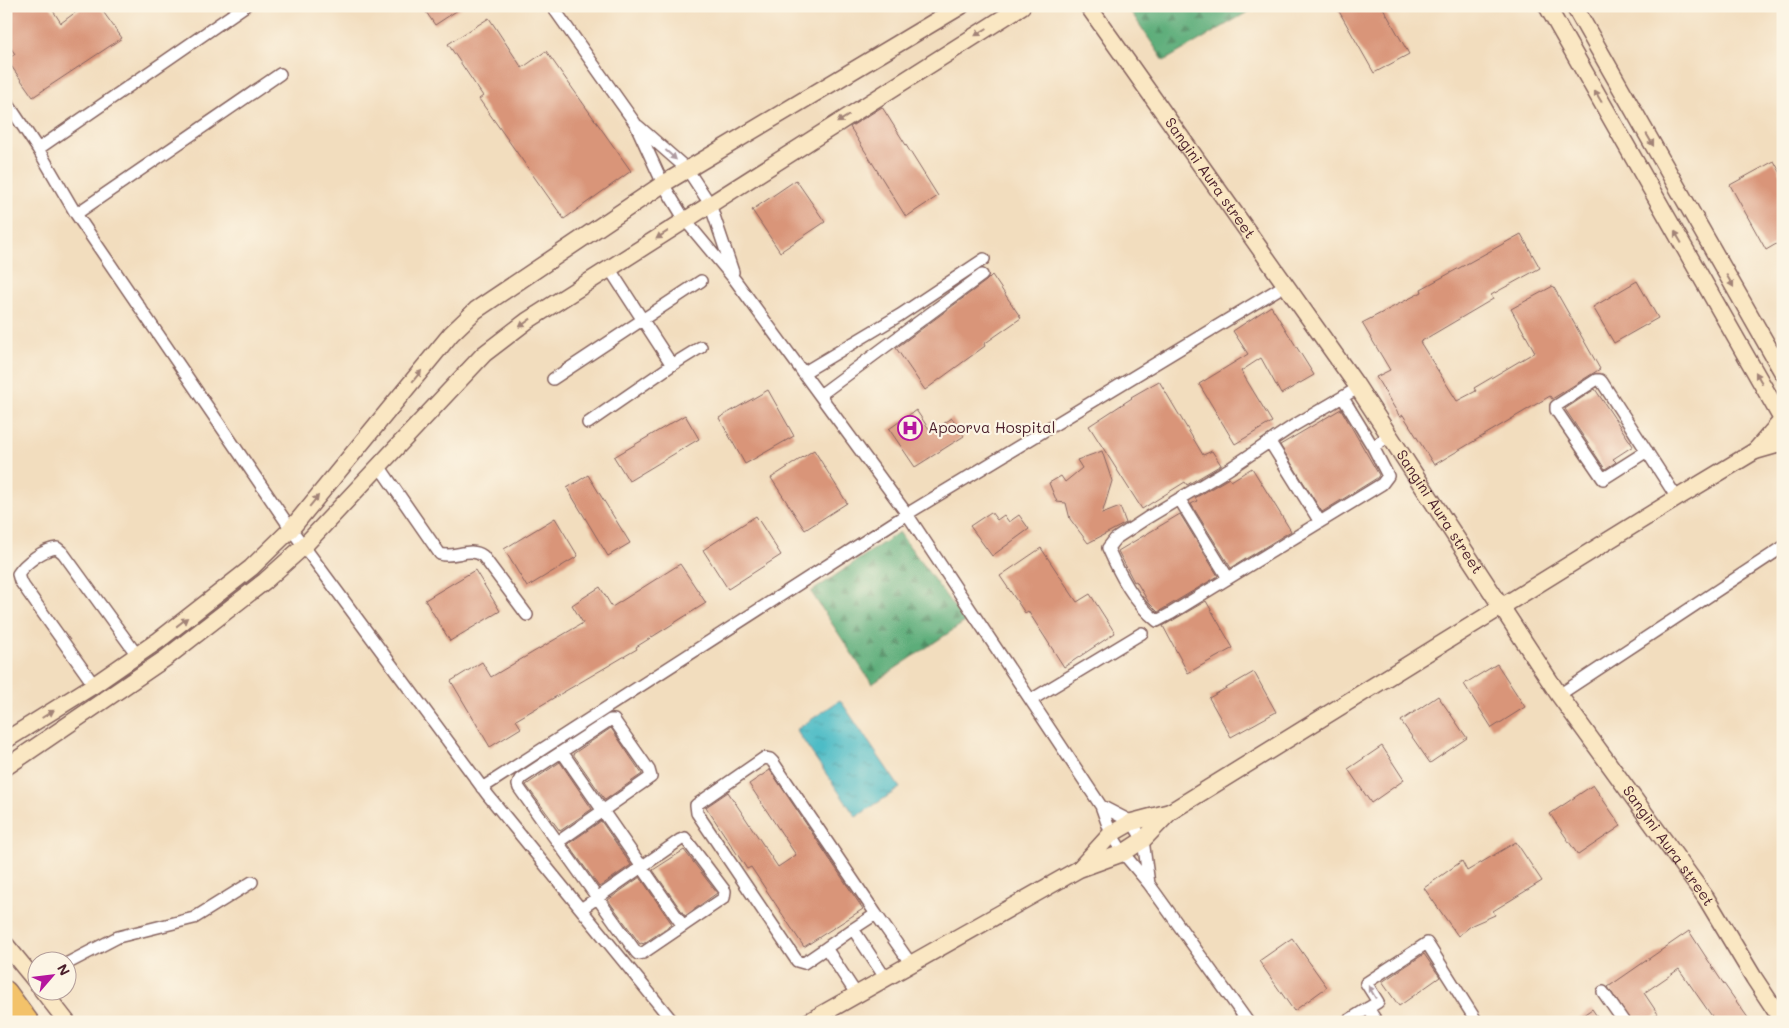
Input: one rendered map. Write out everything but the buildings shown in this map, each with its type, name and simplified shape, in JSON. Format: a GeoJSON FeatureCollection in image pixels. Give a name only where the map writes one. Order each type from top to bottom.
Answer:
{"type":"FeatureCollection","features":[{"type":"Feature","properties":{"kind":"highway"},"geometry":{"type":"LineString","coordinates":[[6,992],[28,1022]]}},
{"type":"Feature","properties":{"kind":"street"},"geometry":{"type":"LineString","coordinates":[[38,149],[245,6]]}},
{"type":"Feature","properties":{"kind":"street"},"geometry":{"type":"LineString","coordinates":[[552,6],[635,123],[663,184],[685,220],[735,280],[908,514],[1101,806],[1111,834],[1123,852],[1149,884],[1248,1022]]}},
{"type":"Feature","properties":{"kind":"street"},"geometry":{"type":"LineString","coordinates":[[6,740],[94,685],[159,640],[251,568],[291,529],[451,334],[476,310],[663,184],[961,6]]}},
{"type":"Feature","properties":{"kind":"street"},"geometry":{"type":"LineString","coordinates":[[6,767],[166,658],[265,581],[304,546],[484,354],[527,321],[1022,6]]}},
{"type":"Feature","properties":{"kind":"street","name":"Sangini Aura street"},"geometry":{"type":"LineString","coordinates":[[1088,6],[1358,388],[1559,695],[1706,898],[1783,1022]]}},
{"type":"Feature","properties":{"kind":"street"},"geometry":{"type":"LineString","coordinates":[[1547,6],[1782,420],[1754,451]]}},
{"type":"Feature","properties":{"kind":"street"},"geometry":{"type":"LineString","coordinates":[[1574,6],[1783,372]]}},
{"type":"Feature","properties":{"kind":"street"},"geometry":{"type":"LineString","coordinates":[[76,214],[280,74]]}},
{"type":"Feature","properties":{"kind":"street"},"geometry":{"type":"LineString","coordinates":[[6,101],[38,149],[76,214],[291,529],[482,788],[673,1022]]}},
{"type":"Feature","properties":{"kind":"street"},"geometry":{"type":"LineString","coordinates":[[635,123],[687,170],[710,204],[735,280]]}},
{"type":"Feature","properties":{"kind":"street"},"geometry":{"type":"LineString","coordinates":[[803,373],[900,315],[984,259]]}},
{"type":"Feature","properties":{"kind":"street"},"geometry":{"type":"LineString","coordinates":[[609,268],[672,366]]}},
{"type":"Feature","properties":{"kind":"street"},"geometry":{"type":"LineString","coordinates":[[820,395],[982,275]]}},
{"type":"Feature","properties":{"kind":"street"},"geometry":{"type":"LineString","coordinates":[[553,378],[701,281]]}},
{"type":"Feature","properties":{"kind":"street"},"geometry":{"type":"LineString","coordinates":[[482,788],[908,514],[1285,285]]}},
{"type":"Feature","properties":{"kind":"street"},"geometry":{"type":"LineString","coordinates":[[588,423],[700,347]]}},
{"type":"Feature","properties":{"kind":"street"},"geometry":{"type":"LineString","coordinates":[[1647,451],[1603,479],[1556,410],[1556,406],[1596,380],[1600,380],[1647,451],[1677,498]]}},
{"type":"Feature","properties":{"kind":"street"},"geometry":{"type":"LineString","coordinates":[[1343,398],[1388,476],[1382,484],[1157,621],[1144,611],[1118,570],[1108,548],[1115,539],[1146,518],[1180,500],[1293,426],[1358,388]]}},
{"type":"Feature","properties":{"kind":"street"},"geometry":{"type":"LineString","coordinates":[[1373,447],[1390,436]]}},
{"type":"Feature","properties":{"kind":"street"},"geometry":{"type":"LineString","coordinates":[[1270,442],[1320,522]]}},
{"type":"Feature","properties":{"kind":"street"},"geometry":{"type":"LineString","coordinates":[[808,1022],[1079,869],[1123,852],[1143,840],[1170,812],[1502,606],[1754,451],[1783,443]]}},
{"type":"Feature","properties":{"kind":"street"},"geometry":{"type":"LineString","coordinates":[[379,466],[440,554],[447,556],[470,551],[478,552],[483,556],[526,615]]}},
{"type":"Feature","properties":{"kind":"street"},"geometry":{"type":"LineString","coordinates":[[1180,500],[1228,578]]}},
{"type":"Feature","properties":{"kind":"street"},"geometry":{"type":"LineString","coordinates":[[1559,695],[1783,547]]}},
{"type":"Feature","properties":{"kind":"street"},"geometry":{"type":"LineString","coordinates":[[94,685],[20,581],[18,574],[22,568],[50,548],[57,548],[63,553],[137,655]]}},
{"type":"Feature","properties":{"kind":"street"},"geometry":{"type":"LineString","coordinates":[[1031,700],[1142,633]]}},
{"type":"Feature","properties":{"kind":"street"},"geometry":{"type":"LineString","coordinates":[[558,842],[651,777],[649,770],[612,719],[520,779],[518,785],[597,898],[638,954],[644,953],[724,898],[725,891],[685,838],[680,840],[641,867],[597,898],[581,909]]}},
{"type":"Feature","properties":{"kind":"street"},"geometry":{"type":"LineString","coordinates":[[562,752],[683,926]]}},
{"type":"Feature","properties":{"kind":"street"},"geometry":{"type":"LineString","coordinates":[[876,914],[804,963],[800,963],[697,813],[696,805],[764,758],[770,759],[911,964]]}},
{"type":"Feature","properties":{"kind":"street"},"geometry":{"type":"LineString","coordinates":[[1101,806],[1132,822],[1143,840],[1149,884]]}},
{"type":"Feature","properties":{"kind":"street"},"geometry":{"type":"LineString","coordinates":[[1079,869],[1111,834],[1132,822],[1170,812]]}},
{"type":"Feature","properties":{"kind":"street"},"geometry":{"type":"LineString","coordinates":[[78,958],[118,937],[194,918],[252,882]]}},
{"type":"Feature","properties":{"kind":"street"},"geometry":{"type":"LineString","coordinates":[[853,929],[886,979]]}},
{"type":"Feature","properties":{"kind":"street"},"geometry":{"type":"LineString","coordinates":[[1346,1022],[1378,1002],[1366,983],[1427,943],[1477,1022]]}},
{"type":"Feature","properties":{"kind":"street"},"geometry":{"type":"LineString","coordinates":[[6,945],[28,971]]}},
{"type":"Feature","properties":{"kind":"street"},"geometry":{"type":"LineString","coordinates":[[826,948],[857,995]]}},
{"type":"Feature","properties":{"kind":"street"},"geometry":{"type":"LineString","coordinates":[[1604,992],[1624,1022]]}},
{"type":"Feature","properties":{"kind":"street"},"geometry":{"type":"LineString","coordinates":[[51,1000],[67,1022]]}},
{"type":"Feature","properties":{"kind":"street"},"geometry":{"type":"LineString","coordinates":[[1368,1008],[1377,1022]]}},
{"type":"Feature","properties":{"kind":"green space"},"geometry":{"type":"Polygon","coordinates":[[[1127,6],[1258,6],[1164,61],[1127,6]]]}},
{"type":"Feature","properties":{"kind":"green space"},"geometry":{"type":"Polygon","coordinates":[[[899,532],[965,622],[872,684],[811,592],[899,532]]]}},
{"type":"Feature","properties":{"kind":"water"},"geometry":{"type":"Polygon","coordinates":[[[840,700],[900,788],[856,817],[796,730],[840,700]]]}},
{"type":"Feature","properties":{"kind":"place","name":"Apoorva Hospital"},"geometry":{"type":"Point","coordinates":[910,428]}}]}
